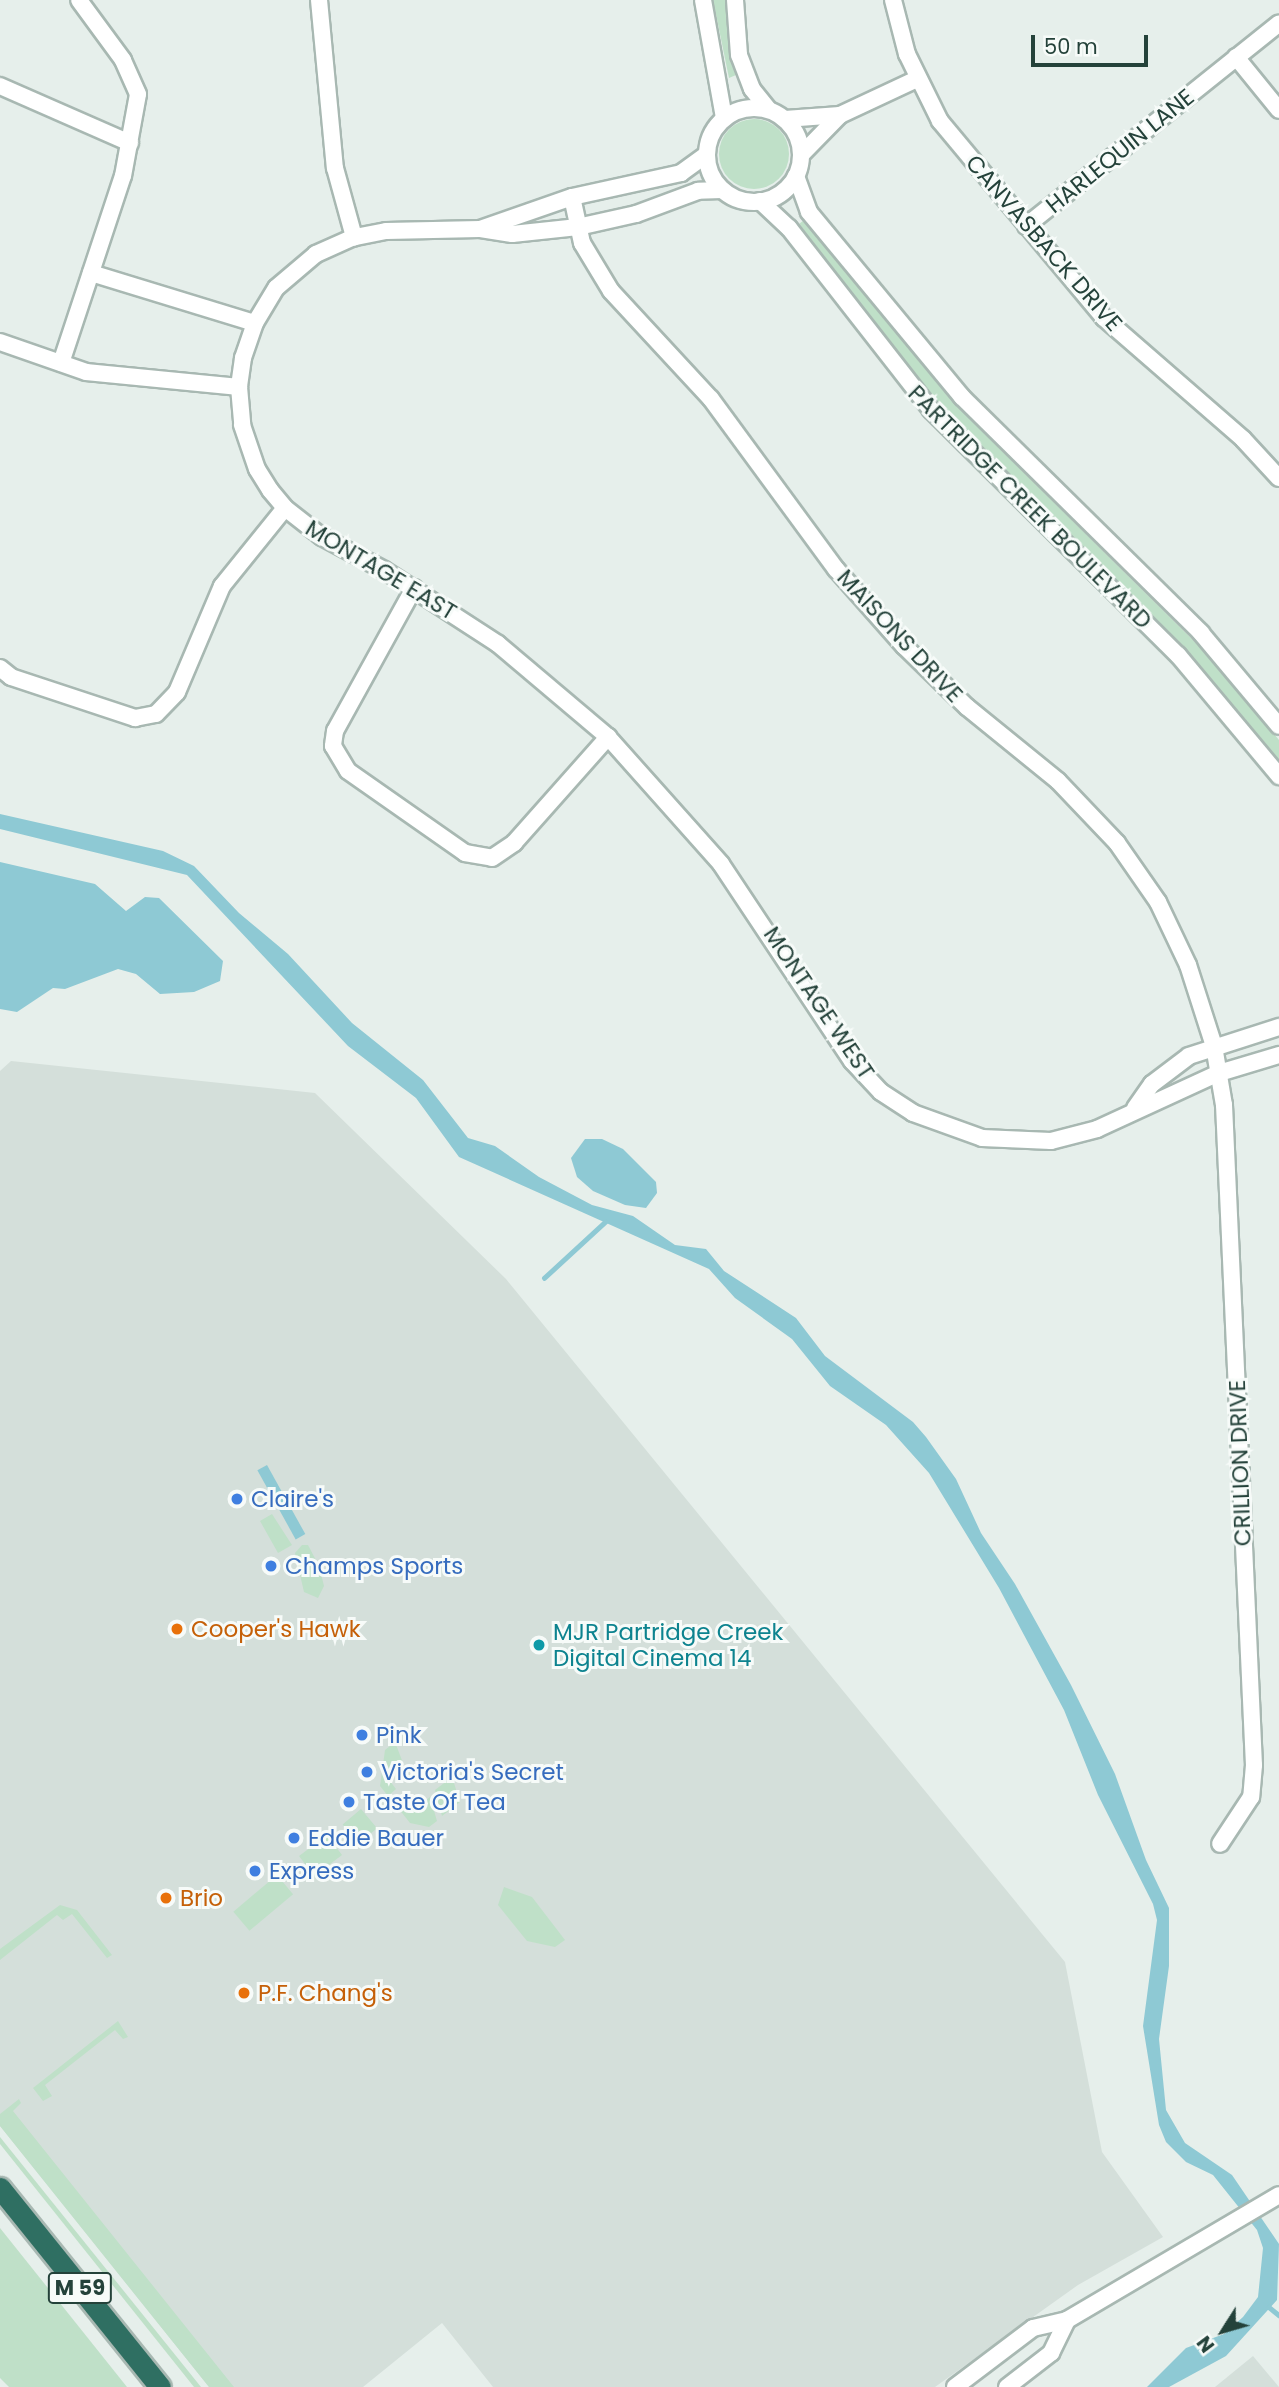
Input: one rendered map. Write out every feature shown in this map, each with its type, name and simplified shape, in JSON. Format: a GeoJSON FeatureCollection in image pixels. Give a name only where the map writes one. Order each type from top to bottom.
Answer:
{"type":"FeatureCollection","features":[{"type":"Feature","properties":{"kind":"highway","name":"M 59"},"geometry":{"type":"LineString","coordinates":[[0,2188],[160,2387]]}},
{"type":"Feature","properties":{"kind":"street"},"geometry":{"type":"LineString","coordinates":[[61,363],[130,143],[138,94],[123,60],[79,0]]}},
{"type":"Feature","properties":{"kind":"street"},"geometry":{"type":"LineString","coordinates":[[319,0],[335,168],[354,237]]}},
{"type":"Feature","properties":{"kind":"street"},"geometry":{"type":"LineString","coordinates":[[703,0],[724,118]]}},
{"type":"Feature","properties":{"kind":"street"},"geometry":{"type":"LineString","coordinates":[[735,0],[739,55],[752,89],[768,110],[785,119],[796,134],[801,155],[796,176],[781,194],[760,201],[740,200],[722,190],[711,174],[707,154],[711,134],[724,118],[740,110],[768,110]]}},
{"type":"Feature","properties":{"kind":"street","name":"CANVASBACK DRIVE"},"geometry":{"type":"LineString","coordinates":[[894,0],[917,79],[940,121],[1104,318],[1243,439],[1279,478]]}},
{"type":"Feature","properties":{"kind":"street","name":"HARLEQUIN LANE"},"geometry":{"type":"LineString","coordinates":[[1026,226],[1279,23]]}},
{"type":"Feature","properties":{"kind":"street"},"geometry":{"type":"LineString","coordinates":[[1236,57],[1279,110]]}},
{"type":"Feature","properties":{"kind":"street"},"geometry":{"type":"LineString","coordinates":[[785,119],[839,115],[917,79]]}},
{"type":"Feature","properties":{"kind":"street"},"geometry":{"type":"LineString","coordinates":[[0,86],[130,143]]}},
{"type":"Feature","properties":{"kind":"street"},"geometry":{"type":"LineString","coordinates":[[801,155],[839,115]]}},
{"type":"Feature","properties":{"kind":"street","name":"MONTAGE EAST"},"geometry":{"type":"LineString","coordinates":[[480,229],[572,197],[670,176],[707,154]]}},
{"type":"Feature","properties":{"kind":"street","name":"PARTRIDGE CREEK BOULEVARD"},"geometry":{"type":"LineString","coordinates":[[796,176],[809,212],[955,389],[1201,633],[1279,726]]}},
{"type":"Feature","properties":{"kind":"street","name":"MONTAGE EAST"},"geometry":{"type":"LineString","coordinates":[[608,737],[513,656],[414,588],[322,537],[285,508],[257,469],[248,448],[239,387],[255,323],[276,288],[316,254],[354,237],[386,231],[480,229],[512,234],[578,227],[636,214],[698,191],[722,190]]}},
{"type":"Feature","properties":{"kind":"street","name":"MAISONS DRIVE"},"geometry":{"type":"LineString","coordinates":[[572,197],[578,227],[589,259],[611,291],[711,399],[858,596],[928,671],[1058,781],[1117,843],[1147,884],[1178,941],[1214,1046],[1219,1073]]}},
{"type":"Feature","properties":{"kind":"street","name":"PARTRIDGE CREEK BOULEVARD"},"geometry":{"type":"LineString","coordinates":[[760,201],[789,228],[930,410],[1178,655],[1279,776]]}},
{"type":"Feature","properties":{"kind":"street"},"geometry":{"type":"LineString","coordinates":[[91,273],[255,323]]}},
{"type":"Feature","properties":{"kind":"street"},"geometry":{"type":"LineString","coordinates":[[0,342],[86,372],[239,387]]}},
{"type":"Feature","properties":{"kind":"street"},"geometry":{"type":"LineString","coordinates":[[0,668],[11,677],[135,718],[156,714],[177,692],[222,586],[285,508]]}},
{"type":"Feature","properties":{"kind":"street"},"geometry":{"type":"LineString","coordinates":[[414,588],[335,731],[333,746],[348,771],[465,853],[492,858],[514,843],[608,737]]}},
{"type":"Feature","properties":{"kind":"street","name":"MONTAGE WEST"},"geometry":{"type":"LineString","coordinates":[[608,737],[700,836],[774,937],[852,1061],[897,1103],[951,1130],[1023,1143],[1078,1135],[1219,1073],[1279,1055]]}},
{"type":"Feature","properties":{"kind":"street","name":"MONTAGE WEST"},"geometry":{"type":"LineString","coordinates":[[1135,1108],[1152,1084],[1172,1067],[1214,1046],[1279,1027]]}},
{"type":"Feature","properties":{"kind":"street","name":"CRILLION DRIVE"},"geometry":{"type":"LineString","coordinates":[[1219,1073],[1229,1197],[1254,1765],[1251,1797],[1220,1844]]}},
{"type":"Feature","properties":{"kind":"street"},"geometry":{"type":"LineString","coordinates":[[955,2387],[1033,2328],[1067,2320],[1276,2197]]}},
{"type":"Feature","properties":{"kind":"street"},"geometry":{"type":"LineString","coordinates":[[1007,2387],[1051,2353],[1067,2320]]}},
{"type":"Feature","properties":{"kind":"shaded area"},"geometry":{"type":"Polygon","coordinates":[[[11,1061],[315,1093],[506,1279],[1065,1962],[1102,2152],[1163,2237],[1078,2285],[935,2387],[493,2387],[442,2323],[363,2387],[209,2387],[0,2126],[0,1071],[11,1061]]]}},
{"type":"Feature","properties":{"kind":"shaded area"},"geometry":{"type":"Polygon","coordinates":[[[1253,2356],[1279,2387],[1215,2387],[1253,2356]]]}},
{"type":"Feature","properties":{"kind":"green space"},"geometry":{"type":"Polygon","coordinates":[[[713,0],[726,0],[736,75],[729,78],[713,0]]]}},
{"type":"Feature","properties":{"kind":"green space"},"geometry":{"type":"Polygon","coordinates":[[[754,119],[779,129],[789,154],[779,179],[754,189],[729,179],[719,154],[729,129],[754,119]]]}},
{"type":"Feature","properties":{"kind":"green space"},"geometry":{"type":"Polygon","coordinates":[[[804,220],[979,428],[1218,665],[1279,740],[1279,763],[1190,655],[939,407],[799,224],[804,220]]]}},
{"type":"Feature","properties":{"kind":"green space"},"geometry":{"type":"Polygon","coordinates":[[[272,1514],[292,1545],[278,1553],[260,1521],[272,1514]]]}},
{"type":"Feature","properties":{"kind":"green space"},"geometry":{"type":"Polygon","coordinates":[[[302,1545],[308,1545],[319,1566],[324,1586],[318,1598],[304,1592],[295,1553],[302,1545]]]}},
{"type":"Feature","properties":{"kind":"green space"},"geometry":{"type":"Polygon","coordinates":[[[395,1742],[403,1763],[387,1777],[396,1789],[388,1796],[380,1786],[385,1750],[395,1742]]]}},
{"type":"Feature","properties":{"kind":"green space"},"geometry":{"type":"Polygon","coordinates":[[[448,1780],[454,1783],[460,1802],[442,1816],[435,1790],[448,1780]]]}},
{"type":"Feature","properties":{"kind":"green space"},"geometry":{"type":"Polygon","coordinates":[[[402,1797],[413,1811],[430,1797],[437,1821],[429,1827],[410,1823],[395,1804],[402,1797]]]}},
{"type":"Feature","properties":{"kind":"green space"},"geometry":{"type":"Polygon","coordinates":[[[361,1809],[377,1828],[359,1844],[343,1824],[361,1809]]]}},
{"type":"Feature","properties":{"kind":"green space"},"geometry":{"type":"Polygon","coordinates":[[[327,1835],[342,1855],[314,1876],[299,1856],[327,1835]]]}},
{"type":"Feature","properties":{"kind":"green space"},"geometry":{"type":"Polygon","coordinates":[[[277,1875],[293,1894],[249,1931],[233,1912],[277,1875]]]}},
{"type":"Feature","properties":{"kind":"green space"},"geometry":{"type":"Polygon","coordinates":[[[504,1887],[532,1897],[565,1940],[555,1947],[527,1941],[498,1905],[504,1887]]]}},
{"type":"Feature","properties":{"kind":"green space"},"geometry":{"type":"Polygon","coordinates":[[[60,1905],[77,1910],[112,1955],[107,1958],[72,1914],[63,1920],[57,1915],[0,1960],[0,1949],[60,1905]]]}},
{"type":"Feature","properties":{"kind":"green space"},"geometry":{"type":"Polygon","coordinates":[[[118,2021],[128,2037],[123,2039],[115,2030],[45,2085],[52,2096],[43,2101],[33,2088],[118,2021]]]}},
{"type":"Feature","properties":{"kind":"green space"},"geometry":{"type":"Polygon","coordinates":[[[19,2099],[21,2103],[13,2111],[234,2387],[209,2387],[0,2126],[0,2114],[19,2099]]]}},
{"type":"Feature","properties":{"kind":"green space"},"geometry":{"type":"Polygon","coordinates":[[[0,2137],[201,2387],[194,2387],[0,2144],[0,2137]]]}},
{"type":"Feature","properties":{"kind":"green space"},"geometry":{"type":"Polygon","coordinates":[[[0,2228],[127,2387],[9,2387],[0,2378],[0,2228]]]}},
{"type":"Feature","properties":{"kind":"water"},"geometry":{"type":"Polygon","coordinates":[[[0,814],[163,851],[194,866],[239,913],[288,954],[352,1023],[423,1080],[468,1138],[495,1146],[539,1177],[592,1205],[633,1216],[675,1245],[706,1249],[724,1271],[796,1318],[825,1356],[913,1422],[926,1437],[956,1479],[981,1533],[1015,1584],[1071,1685],[1115,1774],[1146,1860],[1169,1908],[1169,1966],[1159,2039],[1166,2110],[1185,2143],[1232,2175],[1279,2244],[1277,2300],[1226,2356],[1169,2387],[1147,2387],[1186,2348],[1224,2334],[1243,2317],[1258,2297],[1263,2248],[1257,2230],[1213,2175],[1186,2162],[1166,2142],[1159,2125],[1143,2026],[1157,1920],[1153,1904],[1098,1795],[1064,1710],[999,1588],[929,1473],[886,1425],[830,1386],[792,1339],[735,1298],[709,1269],[459,1157],[416,1098],[348,1046],[187,875],[0,829],[0,814]]]}},
{"type":"Feature","properties":{"kind":"water"},"geometry":{"type":"Polygon","coordinates":[[[0,862],[95,884],[126,911],[145,897],[159,898],[223,961],[220,981],[194,992],[160,994],[136,974],[118,969],[65,989],[53,988],[17,1012],[0,1009],[0,862]]]}},
{"type":"Feature","properties":{"kind":"water"},"geometry":{"type":"Polygon","coordinates":[[[585,1139],[602,1139],[623,1149],[656,1182],[657,1193],[646,1208],[625,1205],[593,1191],[577,1177],[571,1158],[585,1139]]]}},
{"type":"Feature","properties":{"kind":"water"},"geometry":{"type":"Polygon","coordinates":[[[267,1465],[305,1534],[296,1539],[257,1470],[267,1465]]]}},
{"type":"Feature","properties":{"kind":"waterway"},"geometry":{"type":"LineString","coordinates":[[544,1278],[605,1222]]}},
{"type":"Feature","properties":{"kind":"waterway"},"geometry":{"type":"LineString","coordinates":[[1269,2307],[1279,2315]]}},
{"type":"Feature","properties":{"kind":"place","name":"Claire's"},"geometry":{"type":"Point","coordinates":[237,1499]}},
{"type":"Feature","properties":{"kind":"place","name":"Champs Sports"},"geometry":{"type":"Point","coordinates":[271,1566]}},
{"type":"Feature","properties":{"kind":"place","name":"Cooper's Hawk"},"geometry":{"type":"Point","coordinates":[177,1629]}},
{"type":"Feature","properties":{"kind":"place","name":"MJR Partridge Creek Digital Cinema 14"},"geometry":{"type":"Point","coordinates":[539,1645]}},
{"type":"Feature","properties":{"kind":"place","name":"Pink"},"geometry":{"type":"Point","coordinates":[362,1735]}},
{"type":"Feature","properties":{"kind":"place","name":"Victoria's Secret"},"geometry":{"type":"Point","coordinates":[367,1772]}},
{"type":"Feature","properties":{"kind":"place","name":"Taste Of Tea"},"geometry":{"type":"Point","coordinates":[349,1802]}},
{"type":"Feature","properties":{"kind":"place","name":"Eddie Bauer"},"geometry":{"type":"Point","coordinates":[294,1838]}},
{"type":"Feature","properties":{"kind":"place","name":"Express"},"geometry":{"type":"Point","coordinates":[255,1871]}},
{"type":"Feature","properties":{"kind":"place","name":"Brio"},"geometry":{"type":"Point","coordinates":[166,1898]}},
{"type":"Feature","properties":{"kind":"place","name":"P.F. Chang's"},"geometry":{"type":"Point","coordinates":[244,1993]}}]}
